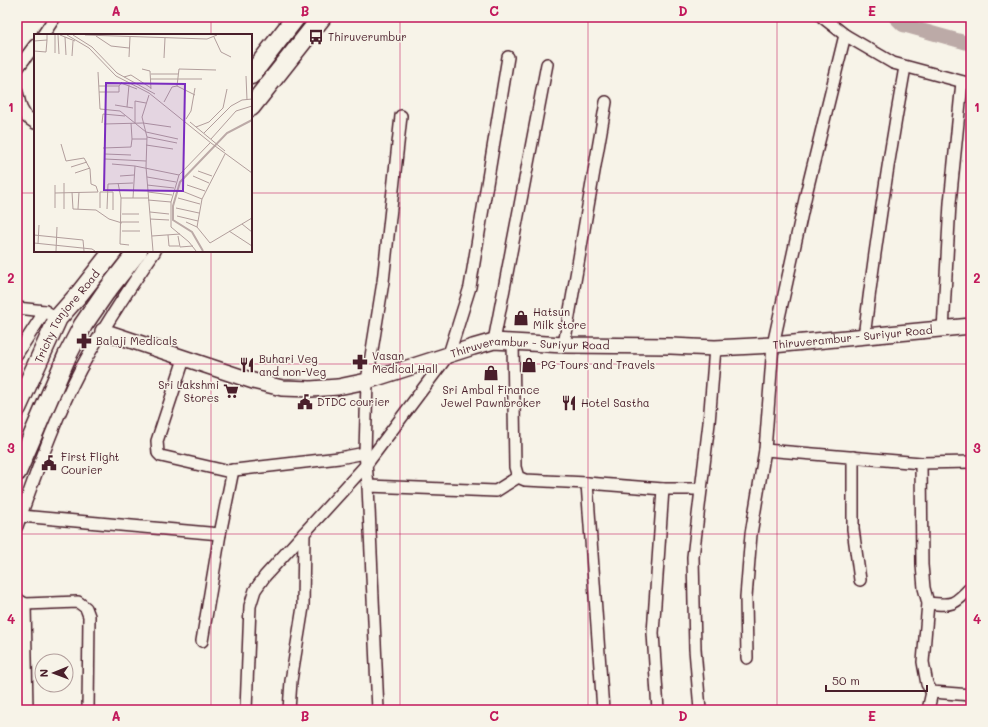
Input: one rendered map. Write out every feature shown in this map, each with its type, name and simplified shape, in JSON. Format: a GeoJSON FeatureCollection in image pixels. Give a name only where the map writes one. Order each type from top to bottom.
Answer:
{"type":"FeatureCollection","features":[{"type":"Feature","properties":{"kind":"highway"},"geometry":{"type":"LineString","coordinates":[[252,74],[296,17]]}},
{"type":"Feature","properties":{"kind":"highway"},"geometry":{"type":"LineString","coordinates":[[252,106],[322,17]]}},
{"type":"Feature","properties":{"kind":"highway","name":"Trichy Tanjore Road"},"geometry":{"type":"LineString","coordinates":[[17,408],[31,374],[52,314],[80,293],[112,252]]}},
{"type":"Feature","properties":{"kind":"highway","name":"Trichy Tanjore Road"},"geometry":{"type":"LineString","coordinates":[[17,472],[67,356],[83,325],[105,293],[137,252]]}},
{"type":"Feature","properties":{"kind":"main road","name":"Thiruverambur - Suriyur Road"},"geometry":{"type":"LineString","coordinates":[[103,331],[253,381],[282,388],[311,389],[338,387],[367,382],[449,354],[494,341],[564,345],[715,348],[773,345],[943,330],[971,326]]}},
{"type":"Feature","properties":{"kind":"street"},"geometry":{"type":"LineString","coordinates":[[44,34],[55,17]]}},
{"type":"Feature","properties":{"kind":"street"},"geometry":{"type":"LineString","coordinates":[[822,17],[845,35],[893,64],[967,83],[950,203],[943,330]]}},
{"type":"Feature","properties":{"kind":"street"},"geometry":{"type":"LineString","coordinates":[[747,658],[746,597],[751,534],[764,450],[773,345],[807,190],[845,35]]}},
{"type":"Feature","properties":{"kind":"street"},"geometry":{"type":"LineString","coordinates":[[17,69],[34,46]]}},
{"type":"Feature","properties":{"kind":"street"},"geometry":{"type":"LineString","coordinates":[[246,710],[250,606],[255,590],[265,576],[366,465],[449,354],[470,287],[508,56]]}},
{"type":"Feature","properties":{"kind":"street"},"geometry":{"type":"LineString","coordinates":[[494,341],[546,64]]}},
{"type":"Feature","properties":{"kind":"street"},"geometry":{"type":"LineString","coordinates":[[864,337],[887,168],[905,67]]}},
{"type":"Feature","properties":{"kind":"street"},"geometry":{"type":"LineString","coordinates":[[17,92],[21,108],[26,118],[34,122]]}},
{"type":"Feature","properties":{"kind":"street"},"geometry":{"type":"LineString","coordinates":[[564,345],[606,102]]}},
{"type":"Feature","properties":{"kind":"street"},"geometry":{"type":"LineString","coordinates":[[378,710],[368,486],[365,452],[367,382],[383,282],[401,116]]}},
{"type":"Feature","properties":{"kind":"street"},"geometry":{"type":"LineString","coordinates":[[154,252],[131,285],[80,371],[59,417],[19,521],[220,534]]}},
{"type":"Feature","properties":{"kind":"street"},"geometry":{"type":"LineString","coordinates":[[17,308],[52,314]]}},
{"type":"Feature","properties":{"kind":"street"},"geometry":{"type":"LineString","coordinates":[[17,354],[52,314]]}},
{"type":"Feature","properties":{"kind":"street"},"geometry":{"type":"LineString","coordinates":[[513,342],[515,467],[518,477],[524,480],[663,489],[701,489]]}},
{"type":"Feature","properties":{"kind":"street"},"geometry":{"type":"LineString","coordinates":[[700,710],[695,649],[693,557],[709,423],[715,348]]}},
{"type":"Feature","properties":{"kind":"street"},"geometry":{"type":"LineString","coordinates":[[184,359],[157,441],[158,453],[164,458],[226,471],[339,458],[365,452]]}},
{"type":"Feature","properties":{"kind":"street"},"geometry":{"type":"LineString","coordinates":[[764,450],[921,463],[971,462]]}},
{"type":"Feature","properties":{"kind":"street"},"geometry":{"type":"LineString","coordinates":[[853,457],[853,529],[860,580]]}},
{"type":"Feature","properties":{"kind":"street"},"geometry":{"type":"LineString","coordinates":[[921,463],[922,565],[924,588],[928,603],[923,662],[927,684],[932,692],[928,710]]}},
{"type":"Feature","properties":{"kind":"street"},"geometry":{"type":"LineString","coordinates":[[202,641],[220,534],[233,470]]}},
{"type":"Feature","properties":{"kind":"street"},"geometry":{"type":"LineString","coordinates":[[368,486],[496,491],[518,477]]}},
{"type":"Feature","properties":{"kind":"street"},"geometry":{"type":"LineString","coordinates":[[587,483],[603,710]]}},
{"type":"Feature","properties":{"kind":"street"},"geometry":{"type":"LineString","coordinates":[[658,710],[653,633],[663,489]]}},
{"type":"Feature","properties":{"kind":"street"},"geometry":{"type":"LineString","coordinates":[[289,710],[291,681],[303,607],[304,533]]}},
{"type":"Feature","properties":{"kind":"street"},"geometry":{"type":"LineString","coordinates":[[928,603],[944,605],[956,603],[971,587]]}},
{"type":"Feature","properties":{"kind":"street"},"geometry":{"type":"LineString","coordinates":[[27,710],[21,601],[78,602],[86,608],[89,616],[88,710]]}},
{"type":"Feature","properties":{"kind":"street"},"geometry":{"type":"LineString","coordinates":[[932,692],[971,696]]}},
{"type":"Feature","properties":{"kind":"waterway"},"geometry":{"type":"LineString","coordinates":[[895,17],[903,25],[971,44]]}},
{"type":"Feature","properties":{"kind":"place","name":"Thiruverumbur"},"geometry":{"type":"Point","coordinates":[316,37]}},
{"type":"Feature","properties":{"kind":"place","name":"Hatsun Milk store"},"geometry":{"type":"Point","coordinates":[521,318]}},
{"type":"Feature","properties":{"kind":"place","name":"Balaji Medicals"},"geometry":{"type":"Point","coordinates":[84,341]}},
{"type":"Feature","properties":{"kind":"place","name":"Vasan Medical Hall"},"geometry":{"type":"Point","coordinates":[360,362]}},
{"type":"Feature","properties":{"kind":"place","name":"Buhari Veg and non-Veg"},"geometry":{"type":"Point","coordinates":[247,365]}},
{"type":"Feature","properties":{"kind":"place","name":"PG Tours and Travels"},"geometry":{"type":"Point","coordinates":[529,365]}},
{"type":"Feature","properties":{"kind":"place","name":"Sri Ambal Finance Jewel Pawnbroker"},"geometry":{"type":"Point","coordinates":[491,373]}},
{"type":"Feature","properties":{"kind":"place","name":"Sri Lakshmi Stores"},"geometry":{"type":"Point","coordinates":[231,391]}},
{"type":"Feature","properties":{"kind":"place","name":"DTDC courier"},"geometry":{"type":"Point","coordinates":[305,402]}},
{"type":"Feature","properties":{"kind":"place","name":"Hotel Sastha"},"geometry":{"type":"Point","coordinates":[569,403]}},
{"type":"Feature","properties":{"kind":"place","name":"First Flight Courier"},"geometry":{"type":"Point","coordinates":[49,463]}}]}
